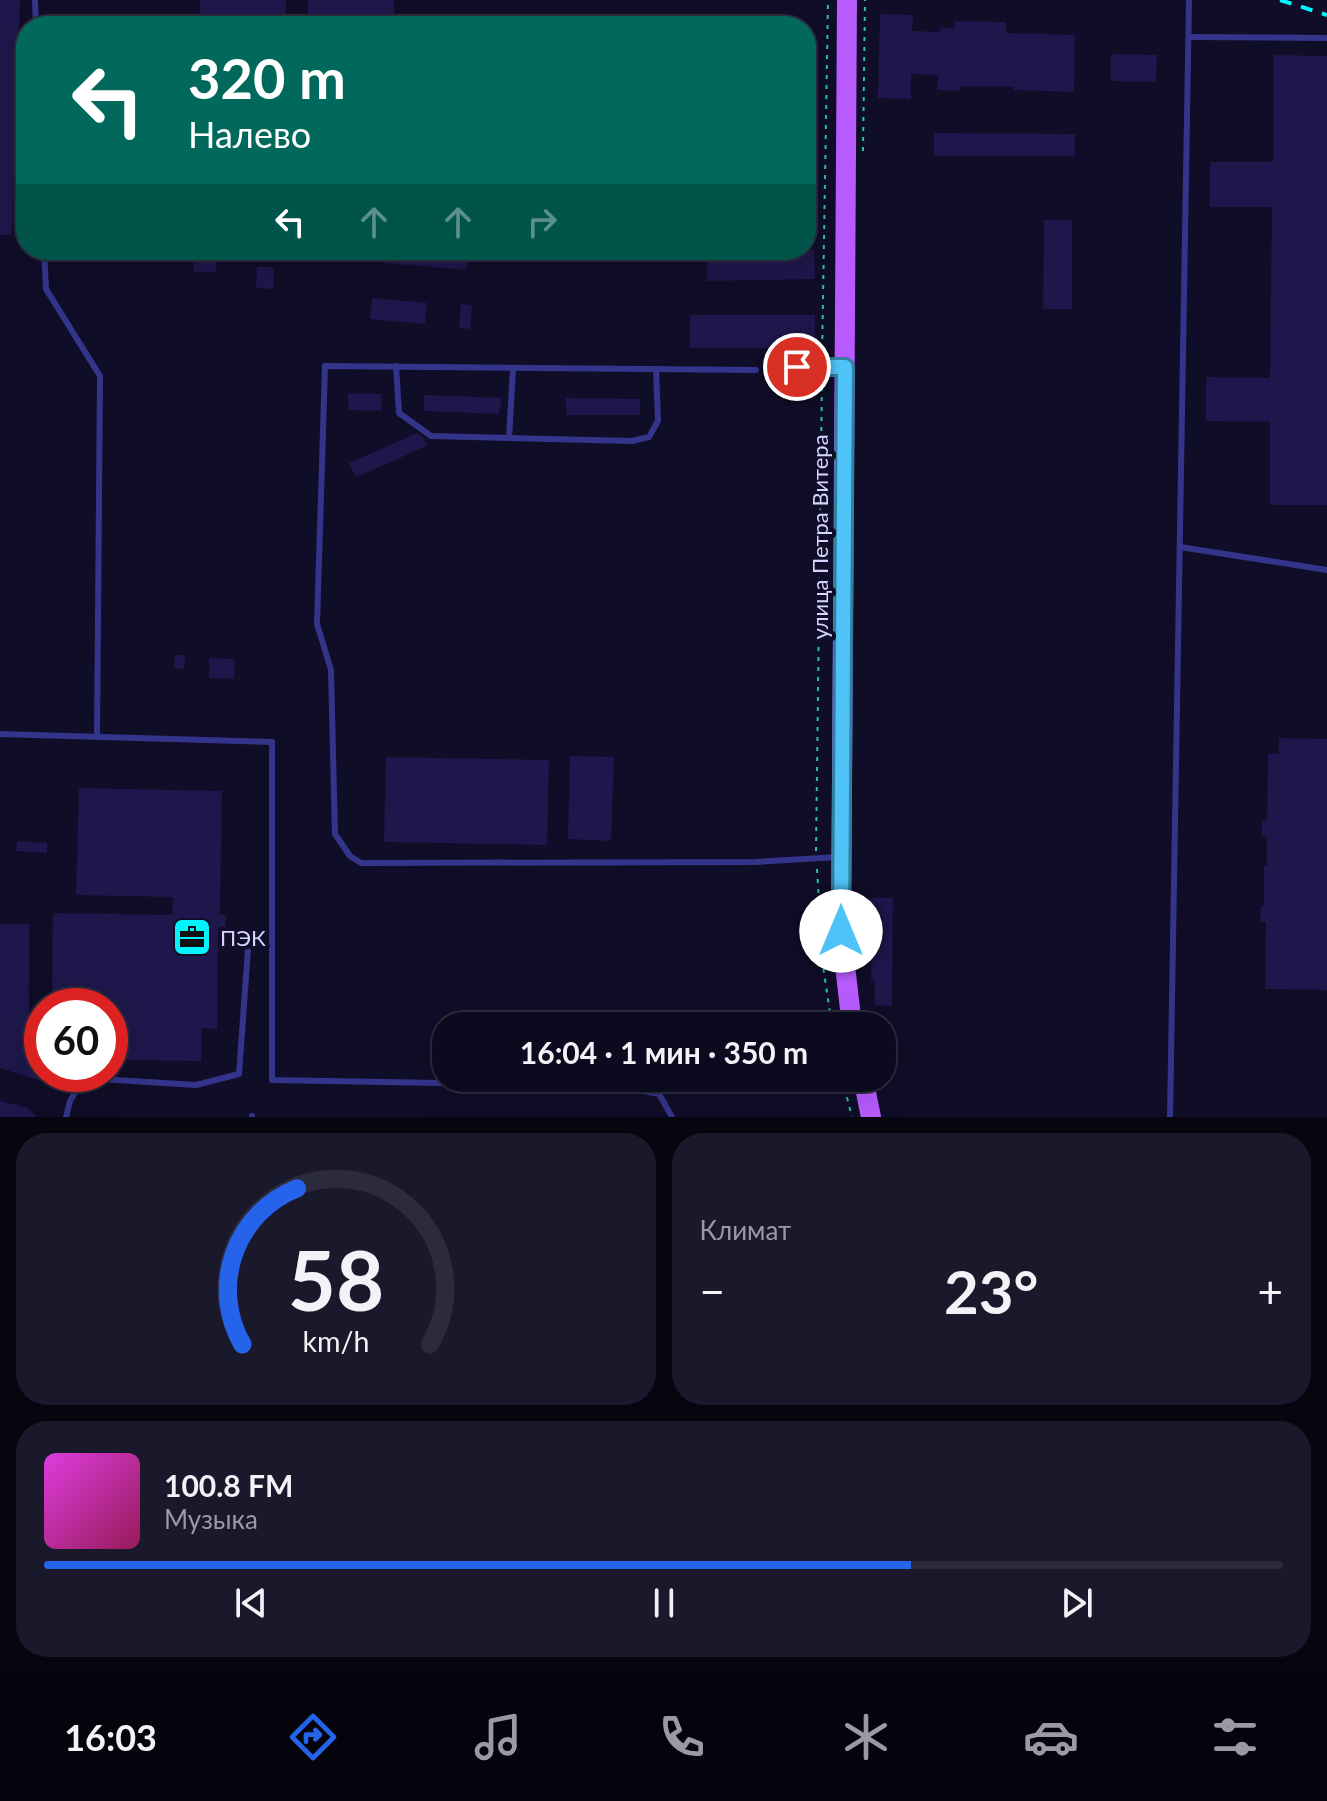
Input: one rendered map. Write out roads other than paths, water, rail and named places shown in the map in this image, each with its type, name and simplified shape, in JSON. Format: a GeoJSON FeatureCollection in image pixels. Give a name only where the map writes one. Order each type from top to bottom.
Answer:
{"type":"FeatureCollection","features":[{"type":"Feature","properties":{"kind":"main road","name":"улица Петра Витера"},"geometry":{"type":"LineString","coordinates":[[847,0],[841,931],[850,1012]]}},
{"type":"Feature","properties":{"kind":"main road"},"geometry":{"type":"LineString","coordinates":[[866,1092],[870,1117]]}},
{"type":"Feature","properties":{"kind":"lane"},"geometry":{"type":"LineString","coordinates":[[1170,1117],[1189,0]]}},
{"type":"Feature","properties":{"kind":"lane"},"geometry":{"type":"LineString","coordinates":[[1190,37],[1327,38]]}},
{"type":"Feature","properties":{"kind":"lane"},"geometry":{"type":"LineString","coordinates":[[45,260],[46,289],[100,376],[97,737]]}},
{"type":"Feature","properties":{"kind":"lane"},"geometry":{"type":"LineString","coordinates":[[756,370],[325,366],[317,624],[331,670],[335,834],[350,856],[361,863],[755,862],[841,856]]}},
{"type":"Feature","properties":{"kind":"lane"},"geometry":{"type":"LineString","coordinates":[[396,366],[399,413],[431,436],[632,441],[649,437],[658,421],[656,369]]}},
{"type":"Feature","properties":{"kind":"lane"},"geometry":{"type":"LineString","coordinates":[[772,367],[845,367]]}},
{"type":"Feature","properties":{"kind":"lane"},"geometry":{"type":"LineString","coordinates":[[509,438],[513,368]]}},
{"type":"Feature","properties":{"kind":"lane"},"geometry":{"type":"LineString","coordinates":[[1180,547],[1327,570]]}},
{"type":"Feature","properties":{"kind":"lane"},"geometry":{"type":"LineString","coordinates":[[0,734],[272,742],[272,1080],[618,1086],[659,1094],[672,1117]]}},
{"type":"Feature","properties":{"kind":"lane"},"geometry":{"type":"LineString","coordinates":[[66,1117],[70,1101],[84,1078],[196,1085],[239,1074],[248,949]]}},
{"type":"Feature","properties":{"kind":"railway"},"geometry":{"type":"LineString","coordinates":[[1280,0],[1327,15]]}},
{"type":"Feature","properties":{"kind":"place","name":"ПЭК"},"geometry":{"type":"Point","coordinates":[192,937]}}]}
